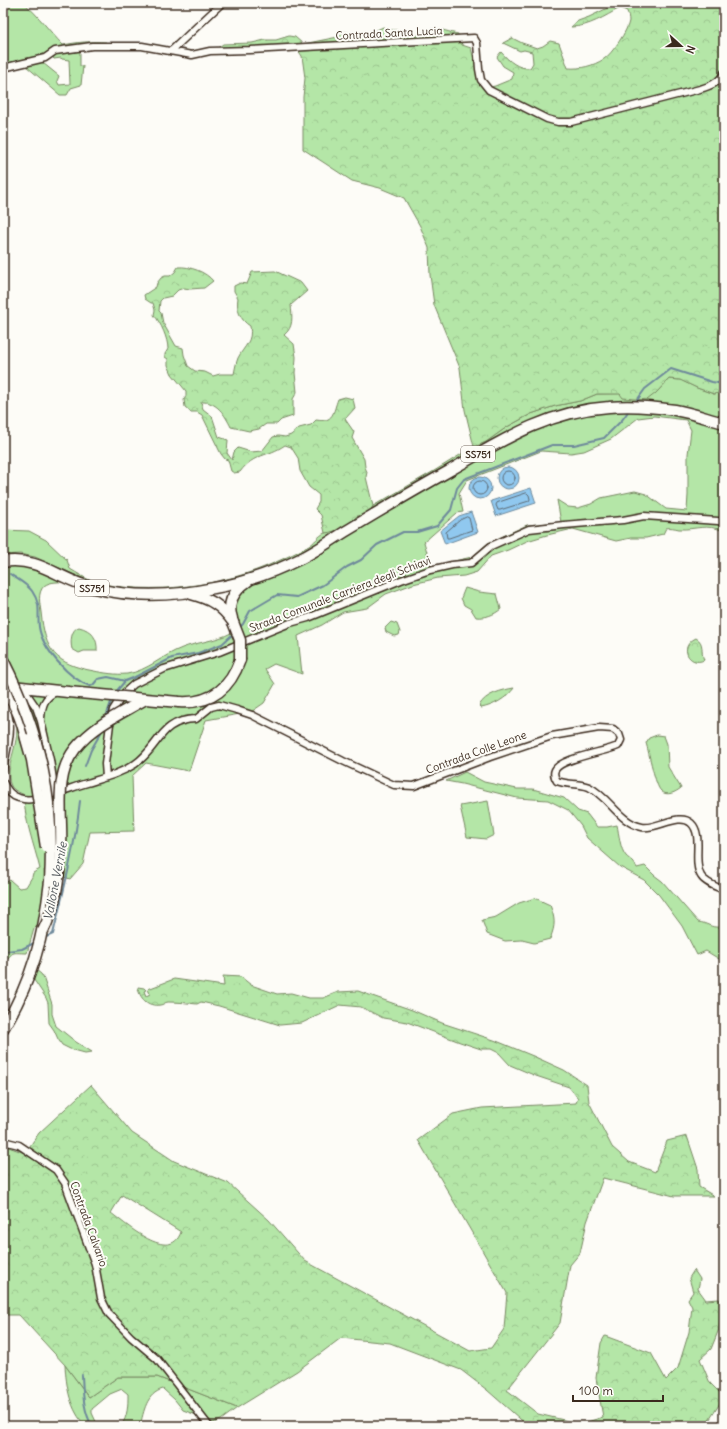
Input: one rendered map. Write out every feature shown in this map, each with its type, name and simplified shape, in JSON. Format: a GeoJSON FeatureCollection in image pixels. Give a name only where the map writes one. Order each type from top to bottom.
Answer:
{"type":"FeatureCollection","features":[{"type":"Feature","properties":{"kind":"main road","name":"SS751"},"geometry":{"type":"LineString","coordinates":[[252,579],[304,557],[508,436],[540,422],[567,414],[611,406],[676,410],[724,423]]}},
{"type":"Feature","properties":{"kind":"main road","name":"SS751"},"geometry":{"type":"LineString","coordinates":[[3,562],[20,560],[32,562],[78,583],[93,588],[118,593],[187,593]]}},
{"type":"Feature","properties":{"kind":"main road"},"geometry":{"type":"LineString","coordinates":[[187,593],[216,588],[252,579]]}},
{"type":"Feature","properties":{"kind":"main road"},"geometry":{"type":"LineString","coordinates":[[3,685],[144,700],[179,702],[199,701],[218,693],[232,678],[240,660],[240,640],[229,611],[238,588],[252,579]]}},
{"type":"Feature","properties":{"kind":"main road"},"geometry":{"type":"LineString","coordinates":[[187,593],[210,600],[226,612],[233,622]]}},
{"type":"Feature","properties":{"kind":"main road"},"geometry":{"type":"LineString","coordinates":[[3,660],[16,685],[36,741],[44,770],[49,800],[51,830],[50,881],[43,930],[22,996],[3,1029]]}},
{"type":"Feature","properties":{"kind":"main road"},"geometry":{"type":"LineString","coordinates":[[3,690],[14,704],[23,727],[32,760],[50,881]]}},
{"type":"Feature","properties":{"kind":"main road"},"geometry":{"type":"LineString","coordinates":[[43,930],[50,917],[59,880],[61,846],[60,796],[62,780],[67,764],[74,750],[94,730],[144,700]]}},
{"type":"Feature","properties":{"kind":"street"},"geometry":{"type":"LineString","coordinates":[[171,51],[222,3]]}},
{"type":"Feature","properties":{"kind":"street","name":"Contrada Santa Lucia"},"geometry":{"type":"LineString","coordinates":[[3,68],[45,58],[55,51],[92,46],[142,46],[192,55],[210,51],[474,38],[477,43],[481,80],[489,90],[547,119],[558,122],[571,122],[700,89],[714,84],[722,77],[724,73]]}},
{"type":"Feature","properties":{"kind":"street","name":"Strada Comunale Carriera degli Schiavi"},"geometry":{"type":"LineString","coordinates":[[106,777],[105,764],[113,710],[124,693],[134,684],[164,668],[219,652],[290,623],[308,618],[400,580],[430,570],[452,565],[471,563],[491,546],[529,529],[623,520],[644,516],[718,521],[724,523]]}},
{"type":"Feature","properties":{"kind":"street"},"geometry":{"type":"LineString","coordinates":[[20,688],[27,694],[36,707],[50,760],[55,793]]}},
{"type":"Feature","properties":{"kind":"street"},"geometry":{"type":"LineString","coordinates":[[40,721],[44,702],[53,693],[63,691]]}},
{"type":"Feature","properties":{"kind":"street"},"geometry":{"type":"LineString","coordinates":[[3,704],[11,726],[3,770]]}},
{"type":"Feature","properties":{"kind":"street","name":"Contrada Colle Leone"},"geometry":{"type":"LineString","coordinates":[[3,782],[9,793],[20,798],[37,799],[126,770],[146,756],[167,729],[174,724],[182,720],[196,719],[207,709],[219,705],[252,715],[394,785],[414,786],[490,757],[552,736],[600,728],[613,729],[619,734],[621,740],[618,746],[610,750],[568,760],[560,764],[554,770],[554,776],[557,781],[563,784],[589,787],[628,820],[640,827],[653,827],[682,819],[690,822],[696,829],[698,867],[701,877],[724,890]]}},
{"type":"Feature","properties":{"kind":"street","name":"Contrada Calvario"},"geometry":{"type":"LineString","coordinates":[[3,1141],[19,1145],[56,1170],[65,1183],[95,1264],[101,1298],[109,1314],[131,1337],[157,1359],[209,1426]]}},
{"type":"Feature","properties":{"kind":"green space"},"geometry":{"type":"Polygon","coordinates":[[[3,3],[24,3],[63,45],[79,42],[106,42],[108,44],[91,44],[44,57],[3,65],[3,3]]]}},
{"type":"Feature","properties":{"kind":"green space"},"geometry":{"type":"Polygon","coordinates":[[[618,3],[717,3],[724,13],[724,392],[714,394],[680,380],[669,379],[647,400],[623,398],[620,394],[597,394],[580,401],[555,406],[531,414],[507,427],[486,442],[474,447],[465,410],[460,368],[434,305],[430,275],[429,248],[420,226],[404,198],[380,188],[352,181],[303,149],[303,97],[305,78],[302,56],[295,46],[216,49],[223,44],[252,43],[265,40],[276,40],[289,36],[295,37],[303,44],[338,37],[345,32],[354,33],[360,38],[383,27],[392,30],[403,30],[413,36],[432,29],[438,29],[458,34],[462,45],[471,48],[485,88],[495,86],[512,79],[513,72],[503,66],[497,57],[501,52],[518,66],[530,68],[533,63],[532,52],[524,50],[520,51],[503,43],[512,38],[537,48],[550,41],[559,43],[568,68],[578,68],[596,64],[604,59],[615,47],[626,30],[629,21],[627,11],[620,8],[603,18],[578,27],[571,27],[578,21],[618,3]]]}},
{"type":"Feature","properties":{"kind":"green space"},"geometry":{"type":"Polygon","coordinates":[[[80,50],[80,66],[83,66],[81,85],[71,88],[67,95],[60,95],[26,66],[41,62],[59,76],[57,81],[59,85],[70,84],[69,60],[61,58],[54,59],[52,56],[80,50]]]}},
{"type":"Feature","properties":{"kind":"green space"},"geometry":{"type":"Polygon","coordinates":[[[178,267],[197,270],[213,281],[204,288],[184,288],[178,290],[172,296],[163,298],[160,301],[159,311],[161,313],[163,323],[176,346],[183,348],[188,366],[195,371],[205,372],[213,376],[220,374],[234,374],[238,358],[250,336],[250,326],[241,317],[238,306],[238,298],[234,291],[234,286],[240,283],[247,284],[252,272],[275,271],[301,283],[307,291],[291,305],[291,325],[284,335],[294,344],[296,357],[295,373],[297,392],[293,399],[293,416],[281,420],[277,424],[266,424],[259,429],[249,431],[231,427],[220,410],[212,404],[201,402],[203,409],[212,416],[219,437],[228,440],[227,453],[232,460],[234,452],[238,448],[251,452],[262,451],[273,437],[285,437],[291,435],[299,428],[311,425],[316,420],[326,420],[330,418],[334,412],[338,399],[345,397],[353,399],[355,408],[345,419],[354,432],[352,438],[364,459],[367,472],[366,477],[373,506],[370,511],[363,516],[357,516],[342,528],[325,533],[321,515],[315,509],[319,502],[319,495],[309,487],[300,471],[298,458],[291,447],[285,445],[251,461],[240,472],[234,473],[231,471],[228,460],[221,454],[202,415],[197,412],[191,412],[185,407],[184,400],[186,391],[172,374],[168,365],[168,359],[165,357],[168,345],[164,331],[154,315],[155,310],[153,303],[145,299],[144,295],[156,287],[161,278],[170,276],[178,267]]]}},
{"type":"Feature","properties":{"kind":"green space"},"geometry":{"type":"Polygon","coordinates":[[[669,379],[681,380],[714,394],[724,392],[724,419],[652,412],[675,415],[724,428],[724,531],[711,527],[685,529],[666,528],[663,534],[646,538],[631,538],[616,541],[573,529],[547,535],[527,541],[491,556],[477,572],[464,576],[438,578],[413,584],[386,594],[367,608],[343,612],[322,625],[298,636],[302,674],[274,664],[265,669],[275,684],[264,703],[251,712],[206,720],[189,771],[146,763],[132,776],[134,831],[90,832],[83,864],[70,879],[44,870],[45,882],[41,911],[38,925],[34,929],[27,953],[13,953],[3,964],[3,891],[5,883],[10,880],[19,888],[26,887],[33,873],[40,869],[27,823],[24,795],[12,788],[9,777],[17,734],[16,724],[12,714],[3,706],[3,565],[29,563],[67,582],[46,584],[40,592],[45,637],[54,654],[61,660],[81,668],[106,673],[127,674],[141,670],[182,648],[219,638],[232,632],[238,623],[234,603],[245,587],[306,562],[317,555],[296,556],[250,576],[212,585],[159,591],[116,589],[84,579],[35,557],[20,554],[3,555],[3,530],[29,531],[46,540],[67,560],[70,569],[94,582],[138,588],[162,588],[211,583],[256,570],[311,545],[323,534],[346,525],[357,516],[366,514],[373,506],[473,447],[486,442],[507,427],[531,414],[555,406],[580,401],[597,394],[656,393],[669,379]],[[654,416],[638,418],[611,439],[584,451],[571,453],[541,451],[467,480],[459,493],[463,512],[457,513],[424,542],[431,566],[472,557],[488,543],[527,525],[561,522],[557,500],[568,507],[578,508],[591,504],[601,498],[635,491],[646,494],[666,509],[687,511],[688,454],[691,430],[686,420],[654,416]],[[568,418],[539,419],[358,530],[511,441],[542,427],[568,418]]]}},
{"type":"Feature","properties":{"kind":"green space"},"geometry":{"type":"Polygon","coordinates":[[[465,588],[479,592],[497,594],[501,609],[489,616],[476,617],[471,609],[464,605],[461,598],[465,588]]]}},
{"type":"Feature","properties":{"kind":"green space"},"geometry":{"type":"Polygon","coordinates":[[[391,622],[397,624],[400,632],[399,635],[394,636],[386,632],[385,628],[391,622]]]}},
{"type":"Feature","properties":{"kind":"green space"},"geometry":{"type":"Polygon","coordinates":[[[79,627],[84,628],[91,633],[95,639],[97,651],[84,651],[79,653],[72,649],[71,639],[74,630],[79,627]]]}},
{"type":"Feature","properties":{"kind":"green space"},"geometry":{"type":"Polygon","coordinates":[[[696,638],[700,642],[704,660],[694,661],[690,658],[686,651],[690,642],[696,638]]]}},
{"type":"Feature","properties":{"kind":"green space"},"geometry":{"type":"Polygon","coordinates":[[[514,688],[508,695],[495,703],[481,708],[479,706],[485,698],[499,691],[514,688]]]}},
{"type":"Feature","properties":{"kind":"green space"},"geometry":{"type":"Polygon","coordinates":[[[657,735],[664,736],[667,744],[668,767],[681,788],[669,794],[663,793],[659,788],[654,776],[646,743],[649,738],[657,735]]]}},
{"type":"Feature","properties":{"kind":"green space"},"geometry":{"type":"Polygon","coordinates":[[[465,772],[484,782],[517,789],[533,789],[564,798],[578,811],[587,814],[597,827],[617,825],[624,853],[637,868],[645,866],[662,881],[698,922],[714,927],[720,927],[722,935],[724,936],[724,962],[706,951],[697,955],[682,926],[659,895],[644,880],[620,867],[587,838],[581,826],[568,810],[548,800],[517,798],[446,781],[465,772]]]}},
{"type":"Feature","properties":{"kind":"green space"},"geometry":{"type":"Polygon","coordinates":[[[488,801],[494,835],[486,839],[467,837],[460,806],[488,801]]]}},
{"type":"Feature","properties":{"kind":"green space"},"geometry":{"type":"Polygon","coordinates":[[[535,898],[550,905],[554,922],[550,939],[534,943],[522,940],[505,941],[487,934],[482,920],[496,917],[519,903],[535,898]]]}},
{"type":"Feature","properties":{"kind":"green space"},"geometry":{"type":"Polygon","coordinates":[[[36,970],[43,977],[52,1004],[52,1014],[56,1026],[76,1042],[92,1052],[85,1053],[62,1045],[49,1023],[48,1003],[46,998],[32,977],[36,970]]]}},
{"type":"Feature","properties":{"kind":"green space"},"geometry":{"type":"Polygon","coordinates":[[[223,976],[241,977],[251,985],[277,994],[291,993],[309,998],[323,998],[338,992],[358,991],[412,1010],[442,1023],[494,1040],[533,1056],[564,1070],[587,1085],[589,1102],[612,1147],[629,1162],[655,1172],[667,1141],[687,1136],[698,1169],[699,1187],[714,1196],[674,1196],[603,1178],[587,1222],[580,1253],[570,1265],[560,1323],[507,1390],[538,1414],[581,1424],[603,1417],[596,1378],[601,1343],[605,1336],[651,1353],[666,1380],[678,1368],[689,1332],[692,1307],[688,1299],[693,1292],[689,1278],[694,1270],[700,1279],[698,1289],[706,1300],[719,1299],[723,1308],[719,1329],[711,1349],[700,1359],[710,1383],[724,1397],[706,1426],[528,1426],[487,1390],[461,1370],[390,1343],[341,1338],[297,1371],[237,1408],[157,1377],[118,1377],[89,1397],[65,1365],[19,1315],[3,1315],[3,1145],[25,1153],[39,1133],[91,1085],[132,1133],[174,1161],[228,1183],[269,1220],[305,1261],[470,1351],[491,1348],[504,1329],[507,1293],[418,1140],[453,1114],[482,1108],[576,1103],[578,1098],[569,1087],[536,1076],[510,1065],[499,1053],[491,1049],[481,1049],[407,1022],[383,1018],[361,1007],[340,1005],[302,1023],[280,1025],[201,1002],[197,1004],[166,1002],[161,1005],[152,1005],[142,998],[138,987],[146,990],[144,991],[146,996],[150,994],[148,989],[174,979],[224,986],[223,976]],[[122,1195],[111,1213],[137,1232],[158,1243],[168,1244],[175,1241],[181,1232],[122,1195]]]}},
{"type":"Feature","properties":{"kind":"green space"},"geometry":{"type":"Polygon","coordinates":[[[65,1365],[89,1397],[118,1377],[157,1377],[237,1408],[221,1420],[213,1423],[207,1419],[183,1410],[163,1389],[157,1391],[149,1399],[140,1426],[121,1426],[126,1414],[128,1402],[128,1394],[122,1389],[110,1394],[92,1409],[92,1413],[98,1426],[86,1426],[76,1413],[70,1397],[66,1381],[65,1365]]]}},
{"type":"Feature","properties":{"kind":"water"},"geometry":{"type":"Polygon","coordinates":[[[508,467],[516,470],[519,478],[516,486],[508,489],[500,486],[497,478],[500,470],[508,467]]]}},
{"type":"Feature","properties":{"kind":"water"},"geometry":{"type":"Polygon","coordinates":[[[480,477],[488,480],[491,488],[488,496],[480,499],[472,496],[469,488],[472,480],[480,477]]]}},
{"type":"Feature","properties":{"kind":"water"},"geometry":{"type":"Polygon","coordinates":[[[531,488],[536,503],[496,516],[491,501],[531,488]]]}},
{"type":"Feature","properties":{"kind":"water"},"geometry":{"type":"Polygon","coordinates":[[[471,512],[478,532],[445,544],[440,531],[459,516],[471,512]]]}},
{"type":"Feature","properties":{"kind":"waterway"},"geometry":{"type":"LineString","coordinates":[[635,403],[645,389],[671,369],[712,382],[724,384]]}},
{"type":"Feature","properties":{"kind":"waterway"},"geometry":{"type":"LineString","coordinates":[[239,628],[250,611],[277,595],[297,597],[323,585],[347,567],[361,560],[377,545],[403,532],[417,532],[437,526],[451,510],[457,488],[464,479],[552,445],[574,445],[604,438],[622,420],[630,409]]}},
{"type":"Feature","properties":{"kind":"waterway"},"geometry":{"type":"LineString","coordinates":[[10,574],[27,586],[35,596],[38,605],[41,635],[51,653],[65,670],[90,686],[93,685],[98,679],[108,677],[125,681]]}},
{"type":"Feature","properties":{"kind":"waterway"},"geometry":{"type":"LineString","coordinates":[[115,693],[125,681],[172,658],[198,653],[222,644],[233,634]]}},
{"type":"Feature","properties":{"kind":"waterway","name":"Vallone Vernile"},"geometry":{"type":"LineString","coordinates":[[106,717],[112,699]]}},
{"type":"Feature","properties":{"kind":"waterway","name":"Vallone Vernile"},"geometry":{"type":"LineString","coordinates":[[85,766],[91,750],[103,729]]}},
{"type":"Feature","properties":{"kind":"waterway","name":"Vallone Vernile"},"geometry":{"type":"LineString","coordinates":[[44,938],[53,934],[72,851],[80,801]]}},
{"type":"Feature","properties":{"kind":"waterway","name":"Vallone Vernile"},"geometry":{"type":"LineString","coordinates":[[3,955],[7,951],[22,949],[36,942]]}},
{"type":"Feature","properties":{"kind":"waterway"},"geometry":{"type":"LineString","coordinates":[[82,1375],[85,1408],[92,1426]]}}]}
